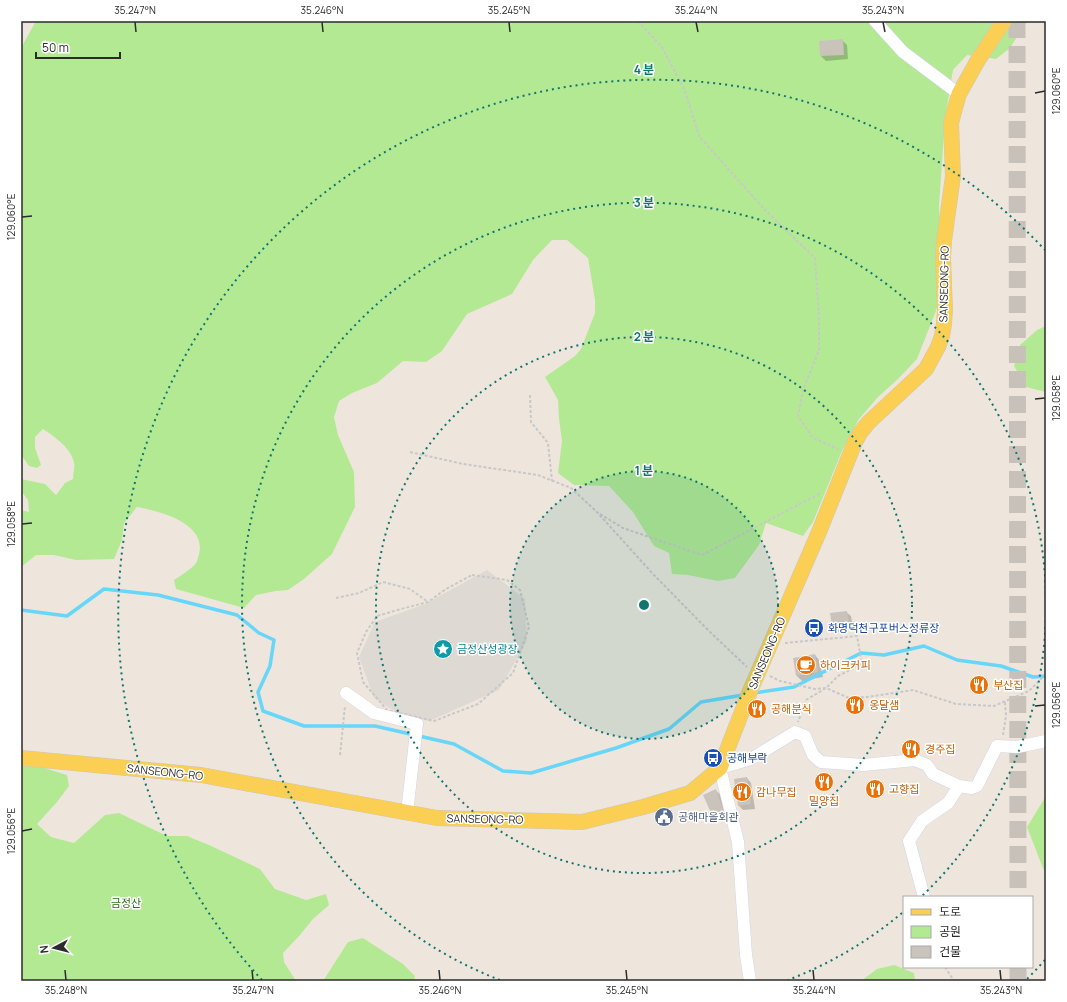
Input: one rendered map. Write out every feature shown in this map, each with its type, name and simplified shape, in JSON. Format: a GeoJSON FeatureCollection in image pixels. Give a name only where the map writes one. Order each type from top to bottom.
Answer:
{"type":"FeatureCollection","features":[{"type":"Feature","properties":{"kind":"main road","name":"SANSEONG-RO"},"geometry":{"type":"LineString","coordinates":[[21,758],[202,775],[437,818],[582,822],[643,807],[690,793],[720,768],[748,696],[819,532],[858,437],[869,422],[926,369],[938,347],[942,336],[945,310],[943,259],[953,176],[952,123],[955,108],[959,94],[978,60],[1004,21]]}},
{"type":"Feature","properties":{"kind":"lane"},"geometry":{"type":"LineString","coordinates":[[875,21],[903,52],[959,94]]}},
{"type":"Feature","properties":{"kind":"lane"},"geometry":{"type":"LineString","coordinates":[[346,693],[374,713],[417,724],[407,813]]}},
{"type":"Feature","properties":{"kind":"lane"},"geometry":{"type":"LineString","coordinates":[[750,981],[746,955],[738,842],[720,768],[750,759],[795,732],[805,736],[813,755],[821,762],[863,765],[915,760],[927,765],[933,774],[959,786],[972,788],[977,786],[997,746],[1017,747],[1046,741]]}},
{"type":"Feature","properties":{"kind":"lane"},"geometry":{"type":"LineString","coordinates":[[924,896],[909,841],[922,820],[948,803],[959,786]]}},
{"type":"Feature","properties":{"kind":"path"},"geometry":{"type":"LineString","coordinates":[[638,21],[662,47],[685,91],[699,136],[765,210],[816,258],[819,350],[803,390],[798,416],[813,438],[850,455]]}},
{"type":"Feature","properties":{"kind":"path"},"geometry":{"type":"LineString","coordinates":[[530,395],[531,422],[548,443],[552,481]]}},
{"type":"Feature","properties":{"kind":"path"},"geometry":{"type":"LineString","coordinates":[[410,452],[464,464],[538,475],[571,488],[596,512],[694,616],[758,673],[780,681],[808,688],[826,688],[849,698],[867,697],[913,690],[956,704],[994,706],[1029,691],[1046,674]]}},
{"type":"Feature","properties":{"kind":"path"},"geometry":{"type":"LineString","coordinates":[[596,512],[623,528],[702,555],[838,484]]}},
{"type":"Feature","properties":{"kind":"path"},"geometry":{"type":"LineString","coordinates":[[472,575],[507,580],[520,590],[529,627],[513,673],[478,704],[434,721],[386,710],[363,682],[357,653],[366,632],[376,616],[428,602],[446,589],[472,575]]}},
{"type":"Feature","properties":{"kind":"path"},"geometry":{"type":"LineString","coordinates":[[336,598],[359,593],[383,582],[410,589],[428,602]]}},
{"type":"Feature","properties":{"kind":"path"},"geometry":{"type":"LineString","coordinates":[[770,644],[857,636],[862,664],[838,676],[826,688],[806,700],[795,732]]}},
{"type":"Feature","properties":{"kind":"path"},"geometry":{"type":"LineString","coordinates":[[1001,746],[1006,716],[1005,702]]}},
{"type":"Feature","properties":{"kind":"path"},"geometry":{"type":"LineString","coordinates":[[340,755],[343,719]]}},
{"type":"Feature","properties":{"kind":"path"},"geometry":{"type":"LineString","coordinates":[[947,968],[954,981]]}},
{"type":"Feature","properties":{"kind":"green space"},"geometry":{"type":"Polygon","coordinates":[[[36,21],[1002,21],[978,57],[967,55],[953,70],[945,118],[939,206],[941,262],[939,303],[917,359],[878,397],[859,419],[842,451],[813,522],[803,536],[766,523],[759,545],[735,578],[718,581],[688,575],[672,574],[669,553],[654,546],[633,512],[609,486],[574,485],[558,473],[562,441],[558,400],[545,377],[575,356],[581,349],[595,313],[595,300],[588,258],[567,240],[552,240],[533,260],[512,294],[467,314],[442,351],[426,362],[403,361],[377,383],[352,393],[339,401],[334,417],[338,435],[354,472],[355,507],[332,554],[304,579],[288,590],[256,595],[244,608],[176,589],[174,580],[195,565],[197,561],[200,543],[196,534],[179,520],[168,515],[137,507],[124,523],[122,540],[114,559],[76,560],[54,555],[36,555],[21,567],[21,510],[29,512],[28,500],[21,491],[21,479],[45,484],[56,495],[65,483],[73,479],[74,467],[73,458],[66,448],[57,439],[43,429],[35,437],[35,448],[41,465],[37,468],[29,466],[21,456],[21,423],[23,419],[21,409],[21,48],[36,21]]]}},
{"type":"Feature","properties":{"kind":"green space"},"geometry":{"type":"Polygon","coordinates":[[[1008,21],[1027,21],[1010,48],[996,59],[984,57],[1008,21]]]}},
{"type":"Feature","properties":{"kind":"green space"},"geometry":{"type":"Polygon","coordinates":[[[1046,326],[1046,392],[1026,387],[1014,366],[1020,345],[1037,330],[1046,326]]]}},
{"type":"Feature","properties":{"kind":"green space","name":"금정산"},"geometry":{"type":"Polygon","coordinates":[[[21,765],[41,767],[67,775],[69,786],[37,824],[51,837],[74,843],[105,815],[119,813],[167,836],[187,836],[260,869],[275,889],[306,900],[326,894],[329,905],[313,919],[283,953],[284,962],[296,981],[21,981],[21,765]]]}},
{"type":"Feature","properties":{"kind":"green space"},"geometry":{"type":"Polygon","coordinates":[[[1046,796],[1046,876],[1027,827],[1046,796]]]}},
{"type":"Feature","properties":{"kind":"green space"},"geometry":{"type":"Polygon","coordinates":[[[363,938],[403,964],[415,976],[414,981],[323,981],[348,942],[363,938]]]}},
{"type":"Feature","properties":{"kind":"green space"},"geometry":{"type":"Polygon","coordinates":[[[894,965],[914,973],[915,981],[861,981],[877,969],[894,965]]]}},
{"type":"Feature","properties":{"kind":"shaded area","name":"금정산성광장"},"geometry":{"type":"Polygon","coordinates":[[[487,570],[525,599],[527,641],[499,690],[429,721],[398,713],[374,698],[359,657],[375,622],[425,604],[487,570]]]}},
{"type":"Feature","properties":{"kind":"building"},"geometry":{"type":"Polygon","coordinates":[[[843,39],[844,55],[820,56],[819,41],[843,39]]]}},
{"type":"Feature","properties":{"kind":"building"},"geometry":{"type":"Polygon","coordinates":[[[847,611],[849,625],[832,627],[830,613],[847,611]]]}},
{"type":"Feature","properties":{"kind":"building","name":"하이크커피"},"geometry":{"type":"Polygon","coordinates":[[[815,654],[818,672],[796,676],[793,658],[815,654]]]}},
{"type":"Feature","properties":{"kind":"building","name":"감나무집"},"geometry":{"type":"Polygon","coordinates":[[[747,777],[751,804],[738,806],[734,779],[747,777]]]}},
{"type":"Feature","properties":{"kind":"building"},"geometry":{"type":"Polygon","coordinates":[[[716,789],[723,810],[712,815],[703,795],[716,789]]]}},
{"type":"Feature","properties":{"kind":"waterway"},"geometry":{"type":"LineString","coordinates":[[21,610],[67,616],[104,589],[158,595],[237,615],[259,633],[274,640],[270,666],[258,692],[263,711],[304,726],[375,726],[454,744],[503,771],[531,773],[616,748],[669,729],[701,702],[743,695]]}},
{"type":"Feature","properties":{"kind":"waterway"},"geometry":{"type":"LineString","coordinates":[[754,693],[794,687],[861,653],[884,655],[924,646],[957,660],[1001,666],[1033,677],[1046,676]]}},
{"type":"Feature","properties":{"kind":"tunnel"},"geometry":{"type":"LineString","coordinates":[[1017,21],[1018,896]]}},
{"type":"Feature","properties":{"kind":"tunnel"},"geometry":{"type":"LineString","coordinates":[[1018,968],[1018,981]]}},
{"type":"Feature","properties":{"kind":"place","name":"화명덕천구포버스정류장"},"geometry":{"type":"Point","coordinates":[814,628]}},
{"type":"Feature","properties":{"kind":"place","name":"금정산성광장"},"geometry":{"type":"Point","coordinates":[443,649]}},
{"type":"Feature","properties":{"kind":"place","name":"하이크커피"},"geometry":{"type":"Point","coordinates":[806,665]}},
{"type":"Feature","properties":{"kind":"place","name":"부산집"},"geometry":{"type":"Point","coordinates":[979,685]}},
{"type":"Feature","properties":{"kind":"place","name":"옹달샘"},"geometry":{"type":"Point","coordinates":[855,705]}},
{"type":"Feature","properties":{"kind":"place","name":"공해분식"},"geometry":{"type":"Point","coordinates":[757,709]}},
{"type":"Feature","properties":{"kind":"place","name":"경주집"},"geometry":{"type":"Point","coordinates":[911,749]}},
{"type":"Feature","properties":{"kind":"place","name":"공해부락"},"geometry":{"type":"Point","coordinates":[713,758]}},
{"type":"Feature","properties":{"kind":"place","name":"밀양집"},"geometry":{"type":"Point","coordinates":[824,782]}},
{"type":"Feature","properties":{"kind":"place","name":"고향집"},"geometry":{"type":"Point","coordinates":[875,789]}},
{"type":"Feature","properties":{"kind":"place","name":"감나무집"},"geometry":{"type":"Point","coordinates":[742,792]}},
{"type":"Feature","properties":{"kind":"place","name":"공해마을회관"},"geometry":{"type":"Point","coordinates":[664,817]}}]}
